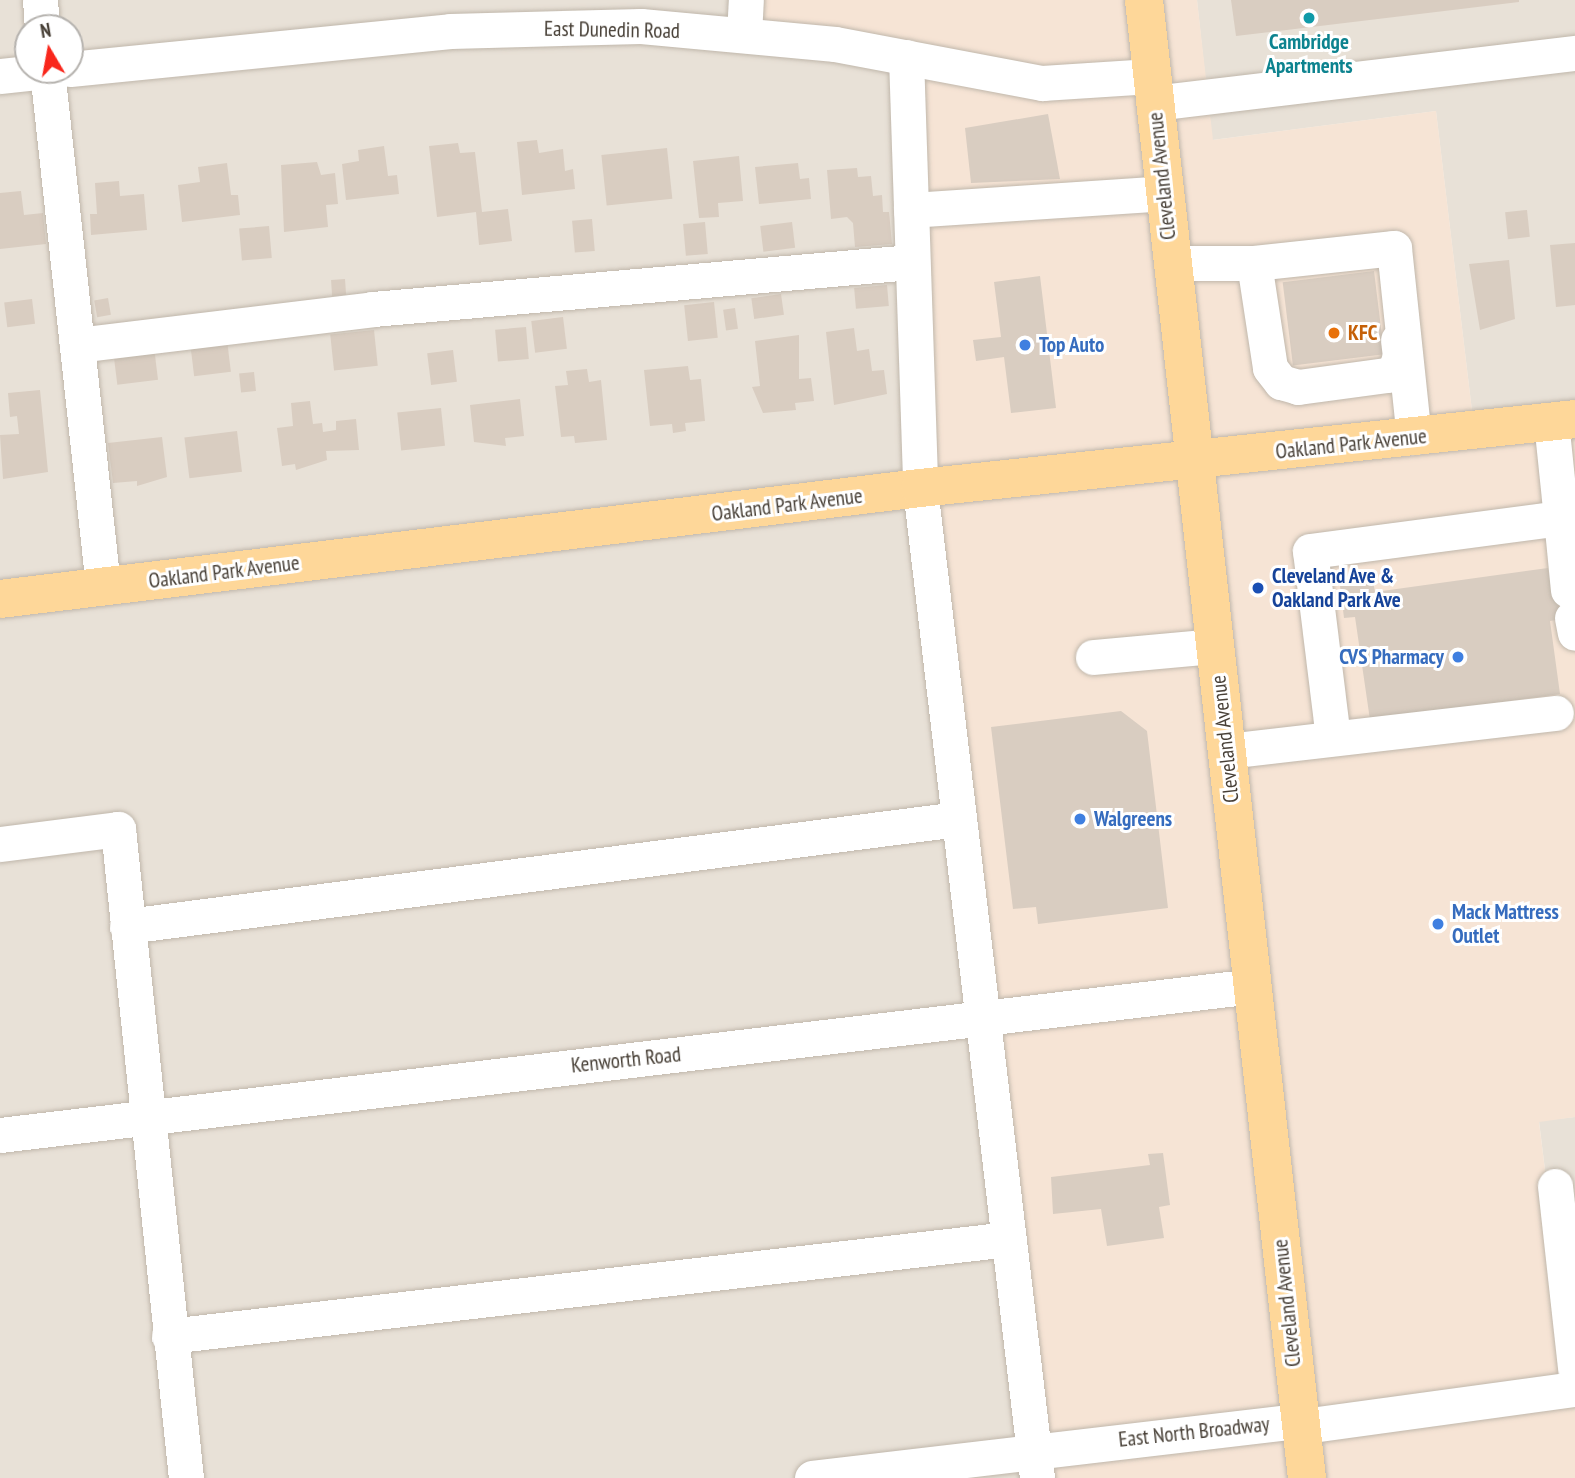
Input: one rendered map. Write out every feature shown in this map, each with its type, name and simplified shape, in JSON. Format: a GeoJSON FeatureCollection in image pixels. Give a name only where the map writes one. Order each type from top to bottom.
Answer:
{"type":"FeatureCollection","features":[{"type":"Feature","properties":{"kind":"main road","name":"Cleveland Avenue"},"geometry":{"type":"LineString","coordinates":[[1144,0],[1307,1478]]}},
{"type":"Feature","properties":{"kind":"main road","name":"Oakland Park Avenue"},"geometry":{"type":"LineString","coordinates":[[0,599],[920,488],[1193,462],[1563,420]]}},
{"type":"Feature","properties":{"kind":"street"},"geometry":{"type":"LineString","coordinates":[[744,35],[746,0]]}},
{"type":"Feature","properties":{"kind":"street","name":"East Dunedin Road"},"geometry":{"type":"LineString","coordinates":[[84,67],[450,31],[641,26],[744,35],[906,57],[1042,83],[1152,90],[1575,54]]}},
{"type":"Feature","properties":{"kind":"street"},"geometry":{"type":"LineString","coordinates":[[906,57],[920,488],[981,1020],[1036,1464]]}},
{"type":"Feature","properties":{"kind":"street"},"geometry":{"type":"LineString","coordinates":[[56,84],[77,345],[103,586]]}},
{"type":"Feature","properties":{"kind":"street"},"geometry":{"type":"LineString","coordinates":[[911,210],[1164,193]]}},
{"type":"Feature","properties":{"kind":"street"},"geometry":{"type":"LineString","coordinates":[[1172,263],[1255,262],[1394,248],[1414,437]]}},
{"type":"Feature","properties":{"kind":"street"},"geometry":{"type":"LineString","coordinates":[[1255,262],[1270,368],[1281,382],[1298,387],[1395,370],[1400,356],[1387,249]]}},
{"type":"Feature","properties":{"kind":"street"},"geometry":{"type":"LineString","coordinates":[[77,345],[386,307],[911,262]]}},
{"type":"Feature","properties":{"kind":"street"},"geometry":{"type":"LineString","coordinates":[[1563,420],[1572,613]]}},
{"type":"Feature","properties":{"kind":"street"},"geometry":{"type":"LineString","coordinates":[[1333,738],[1310,551],[1568,517]]}},
{"type":"Feature","properties":{"kind":"street"},"geometry":{"type":"LineString","coordinates":[[1093,657],[1215,646]]}},
{"type":"Feature","properties":{"kind":"street"},"geometry":{"type":"LineString","coordinates":[[1226,751],[1556,713]]}},
{"type":"Feature","properties":{"kind":"street"},"geometry":{"type":"LineString","coordinates":[[127,926],[958,819]]}},
{"type":"Feature","properties":{"kind":"street"},"geometry":{"type":"LineString","coordinates":[[0,844],[118,829],[145,1115],[186,1478]]}},
{"type":"Feature","properties":{"kind":"street","name":"Kenworth Road"},"geometry":{"type":"LineString","coordinates":[[0,1135],[145,1115],[981,1020],[1253,986]]}},
{"type":"Feature","properties":{"kind":"street"},"geometry":{"type":"LineString","coordinates":[[1555,1186],[1575,1367]]}},
{"type":"Feature","properties":{"kind":"street"},"geometry":{"type":"LineString","coordinates":[[169,1336],[1008,1239]]}},
{"type":"Feature","properties":{"kind":"street","name":"East North Broadway"},"geometry":{"type":"LineString","coordinates":[[813,1478],[1036,1464],[1300,1424],[1575,1389]]}},
{"type":"Feature","properties":{"kind":"shaded area"},"geometry":{"type":"Polygon","coordinates":[[[0,0],[745,0],[896,50],[1033,1478],[0,1478],[0,0]]]}},
{"type":"Feature","properties":{"kind":"shaded area"},"geometry":{"type":"Polygon","coordinates":[[[745,0],[1197,0],[1213,140],[1436,111],[1473,419],[1575,409],[1575,1117],[1539,1122],[1575,1412],[1575,1478],[1033,1478],[896,50],[748,25],[745,0]]]}},
{"type":"Feature","properties":{"kind":"shaded area"},"geometry":{"type":"Polygon","coordinates":[[[1197,0],[1575,0],[1575,409],[1473,419],[1436,111],[1212,140],[1197,0]]]}},
{"type":"Feature","properties":{"kind":"shaded area"},"geometry":{"type":"Polygon","coordinates":[[[1575,1117],[1575,1412],[1539,1121],[1575,1117]]]}},
{"type":"Feature","properties":{"kind":"building","name":"Cambridge Apartments"},"geometry":{"type":"Polygon","coordinates":[[[1231,0],[1519,0],[1519,2],[1236,36],[1231,0]]]}},
{"type":"Feature","properties":{"kind":"building"},"geometry":{"type":"Polygon","coordinates":[[[1048,114],[1060,179],[971,183],[965,128],[1048,114]]]}},
{"type":"Feature","properties":{"kind":"building"},"geometry":{"type":"Polygon","coordinates":[[[537,140],[539,153],[563,149],[565,171],[573,169],[575,189],[522,195],[517,142],[537,140]]]}},
{"type":"Feature","properties":{"kind":"building"},"geometry":{"type":"Polygon","coordinates":[[[458,143],[460,153],[475,152],[482,212],[508,209],[512,241],[479,245],[476,212],[437,217],[429,146],[458,143]]]}},
{"type":"Feature","properties":{"kind":"building"},"geometry":{"type":"Polygon","coordinates":[[[384,146],[388,176],[397,175],[399,194],[346,200],[342,164],[359,161],[358,150],[384,146]]]}},
{"type":"Feature","properties":{"kind":"building"},"geometry":{"type":"Polygon","coordinates":[[[667,148],[672,199],[607,206],[601,155],[667,148]]]}},
{"type":"Feature","properties":{"kind":"building"},"geometry":{"type":"Polygon","coordinates":[[[739,156],[743,201],[718,203],[719,217],[699,218],[693,161],[739,156]]]}},
{"type":"Feature","properties":{"kind":"building"},"geometry":{"type":"Polygon","coordinates":[[[317,162],[321,175],[335,173],[338,204],[326,205],[328,227],[284,232],[281,165],[317,162]]]}},
{"type":"Feature","properties":{"kind":"building"},"geometry":{"type":"Polygon","coordinates":[[[227,163],[231,195],[238,195],[240,215],[182,222],[178,185],[200,182],[198,167],[227,163]]]}},
{"type":"Feature","properties":{"kind":"building"},"geometry":{"type":"Polygon","coordinates":[[[798,163],[800,179],[809,178],[811,199],[759,204],[755,167],[798,163]]]}},
{"type":"Feature","properties":{"kind":"building"},"geometry":{"type":"Polygon","coordinates":[[[857,168],[858,177],[871,176],[873,196],[882,195],[883,212],[889,212],[892,244],[855,247],[853,223],[847,217],[831,219],[827,170],[857,168]]]}},
{"type":"Feature","properties":{"kind":"building"},"geometry":{"type":"Polygon","coordinates":[[[119,181],[120,196],[144,194],[147,230],[91,235],[90,214],[97,214],[95,183],[119,181]]]}},
{"type":"Feature","properties":{"kind":"building"},"geometry":{"type":"Polygon","coordinates":[[[21,191],[24,215],[43,213],[46,244],[0,249],[0,193],[21,191]]]}},
{"type":"Feature","properties":{"kind":"building"},"geometry":{"type":"Polygon","coordinates":[[[1527,210],[1530,237],[1508,239],[1505,212],[1527,210]]]}},
{"type":"Feature","properties":{"kind":"building"},"geometry":{"type":"Polygon","coordinates":[[[592,219],[595,251],[575,253],[572,221],[592,219]]]}},
{"type":"Feature","properties":{"kind":"building"},"geometry":{"type":"Polygon","coordinates":[[[705,222],[708,254],[686,256],[683,224],[705,222]]]}},
{"type":"Feature","properties":{"kind":"building"},"geometry":{"type":"Polygon","coordinates":[[[792,222],[795,248],[763,252],[760,226],[792,222]]]}},
{"type":"Feature","properties":{"kind":"building"},"geometry":{"type":"Polygon","coordinates":[[[269,226],[272,258],[242,260],[239,229],[269,226]]]}},
{"type":"Feature","properties":{"kind":"building"},"geometry":{"type":"Polygon","coordinates":[[[1575,243],[1575,305],[1556,307],[1550,245],[1575,243]]]}},
{"type":"Feature","properties":{"kind":"building"},"geometry":{"type":"Polygon","coordinates":[[[1509,260],[1515,319],[1480,330],[1469,264],[1509,260]]]}},
{"type":"Feature","properties":{"kind":"building","name":"KFC"},"geometry":{"type":"Polygon","coordinates":[[[1374,271],[1384,354],[1293,366],[1283,282],[1374,271]]]}},
{"type":"Feature","properties":{"kind":"building","name":"Top Auto"},"geometry":{"type":"Polygon","coordinates":[[[1040,276],[1056,408],[1011,413],[1004,357],[976,361],[973,340],[1001,337],[994,282],[1040,276]]]}},
{"type":"Feature","properties":{"kind":"building"},"geometry":{"type":"Polygon","coordinates":[[[345,279],[346,295],[332,296],[331,280],[345,279]]]}},
{"type":"Feature","properties":{"kind":"building"},"geometry":{"type":"Polygon","coordinates":[[[887,285],[889,306],[856,309],[854,288],[887,285]]]}},
{"type":"Feature","properties":{"kind":"building"},"geometry":{"type":"Polygon","coordinates":[[[781,294],[784,315],[754,319],[751,298],[781,294]]]}},
{"type":"Feature","properties":{"kind":"building"},"geometry":{"type":"Polygon","coordinates":[[[108,298],[111,315],[97,317],[94,300],[108,298]]]}},
{"type":"Feature","properties":{"kind":"building"},"geometry":{"type":"Polygon","coordinates":[[[32,299],[35,324],[7,327],[4,302],[32,299]]]}},
{"type":"Feature","properties":{"kind":"building"},"geometry":{"type":"Polygon","coordinates":[[[714,302],[718,338],[688,341],[684,305],[714,302]]]}},
{"type":"Feature","properties":{"kind":"building"},"geometry":{"type":"Polygon","coordinates":[[[735,308],[738,329],[726,330],[723,310],[735,308]]]}},
{"type":"Feature","properties":{"kind":"building"},"geometry":{"type":"Polygon","coordinates":[[[563,317],[567,349],[535,353],[531,321],[563,317]]]}},
{"type":"Feature","properties":{"kind":"building"},"geometry":{"type":"Polygon","coordinates":[[[526,327],[529,359],[498,362],[495,330],[526,327]]]}},
{"type":"Feature","properties":{"kind":"building"},"geometry":{"type":"Polygon","coordinates":[[[854,328],[857,351],[869,349],[872,371],[884,370],[887,394],[834,405],[826,332],[854,328]]]}},
{"type":"Feature","properties":{"kind":"building"},"geometry":{"type":"Polygon","coordinates":[[[374,330],[378,366],[334,370],[330,335],[374,330]]]}},
{"type":"Feature","properties":{"kind":"building"},"geometry":{"type":"Polygon","coordinates":[[[799,335],[799,379],[811,378],[814,401],[795,403],[796,410],[763,413],[752,387],[760,386],[755,341],[799,335]]]}},
{"type":"Feature","properties":{"kind":"building"},"geometry":{"type":"Polygon","coordinates":[[[227,340],[231,372],[194,376],[190,345],[227,340]]]}},
{"type":"Feature","properties":{"kind":"building"},"geometry":{"type":"Polygon","coordinates":[[[154,347],[158,380],[117,385],[113,352],[154,347]]]}},
{"type":"Feature","properties":{"kind":"building"},"geometry":{"type":"Polygon","coordinates":[[[453,350],[457,382],[431,385],[427,353],[453,350]]]}},
{"type":"Feature","properties":{"kind":"building"},"geometry":{"type":"Polygon","coordinates":[[[688,366],[690,380],[701,379],[705,421],[685,423],[686,431],[673,433],[672,424],[650,426],[644,370],[688,366]]]}},
{"type":"Feature","properties":{"kind":"building"},"geometry":{"type":"Polygon","coordinates":[[[587,369],[589,382],[601,380],[607,440],[575,443],[574,436],[561,437],[555,386],[568,385],[566,371],[587,369]]]}},
{"type":"Feature","properties":{"kind":"building"},"geometry":{"type":"Polygon","coordinates":[[[254,372],[256,391],[241,392],[239,374],[254,372]]]}},
{"type":"Feature","properties":{"kind":"building"},"geometry":{"type":"Polygon","coordinates":[[[40,390],[48,472],[3,479],[0,435],[19,434],[17,416],[10,417],[8,393],[40,390]]]}},
{"type":"Feature","properties":{"kind":"building"},"geometry":{"type":"Polygon","coordinates":[[[520,399],[524,436],[505,438],[506,446],[474,442],[470,405],[520,399]]]}},
{"type":"Feature","properties":{"kind":"building"},"geometry":{"type":"Polygon","coordinates":[[[310,401],[313,424],[322,423],[323,432],[336,430],[336,421],[356,419],[359,450],[326,451],[327,460],[296,470],[295,464],[282,466],[277,428],[293,426],[291,403],[310,401]]]}},
{"type":"Feature","properties":{"kind":"building"},"geometry":{"type":"Polygon","coordinates":[[[441,408],[445,446],[401,450],[397,413],[441,408]]]}},
{"type":"Feature","properties":{"kind":"building"},"geometry":{"type":"Polygon","coordinates":[[[237,431],[242,472],[189,478],[184,437],[237,431]]]}},
{"type":"Feature","properties":{"kind":"building"},"geometry":{"type":"Polygon","coordinates":[[[162,437],[167,477],[137,486],[137,481],[113,483],[108,443],[162,437]]]}},
{"type":"Feature","properties":{"kind":"building","name":"CVS Pharmacy"},"geometry":{"type":"Polygon","coordinates":[[[1548,568],[1552,592],[1575,617],[1550,621],[1560,694],[1370,720],[1355,617],[1344,618],[1340,586],[1373,581],[1375,592],[1548,568]]]}},
{"type":"Feature","properties":{"kind":"building","name":"Walgreens"},"geometry":{"type":"Polygon","coordinates":[[[1121,711],[1147,731],[1168,908],[1038,924],[1036,907],[1013,909],[991,727],[1121,711]]]}},
{"type":"Feature","properties":{"kind":"building"},"geometry":{"type":"Polygon","coordinates":[[[1163,1153],[1170,1205],[1159,1207],[1164,1238],[1107,1246],[1101,1209],[1053,1214],[1051,1177],[1150,1165],[1148,1154],[1163,1153]]]}},
{"type":"Feature","properties":{"kind":"place","name":"Cambridge Apartments"},"geometry":{"type":"Point","coordinates":[1309,18]}},
{"type":"Feature","properties":{"kind":"place","name":"KFC"},"geometry":{"type":"Point","coordinates":[1334,333]}},
{"type":"Feature","properties":{"kind":"place","name":"Top Auto"},"geometry":{"type":"Point","coordinates":[1025,345]}},
{"type":"Feature","properties":{"kind":"place","name":"Cleveland Ave & Oakland Park Ave"},"geometry":{"type":"Point","coordinates":[1258,588]}},
{"type":"Feature","properties":{"kind":"place","name":"CVS Pharmacy"},"geometry":{"type":"Point","coordinates":[1458,657]}},
{"type":"Feature","properties":{"kind":"place","name":"Walgreens"},"geometry":{"type":"Point","coordinates":[1080,819]}},
{"type":"Feature","properties":{"kind":"place","name":"Mack Mattress Outlet"},"geometry":{"type":"Point","coordinates":[1438,924]}}]}
